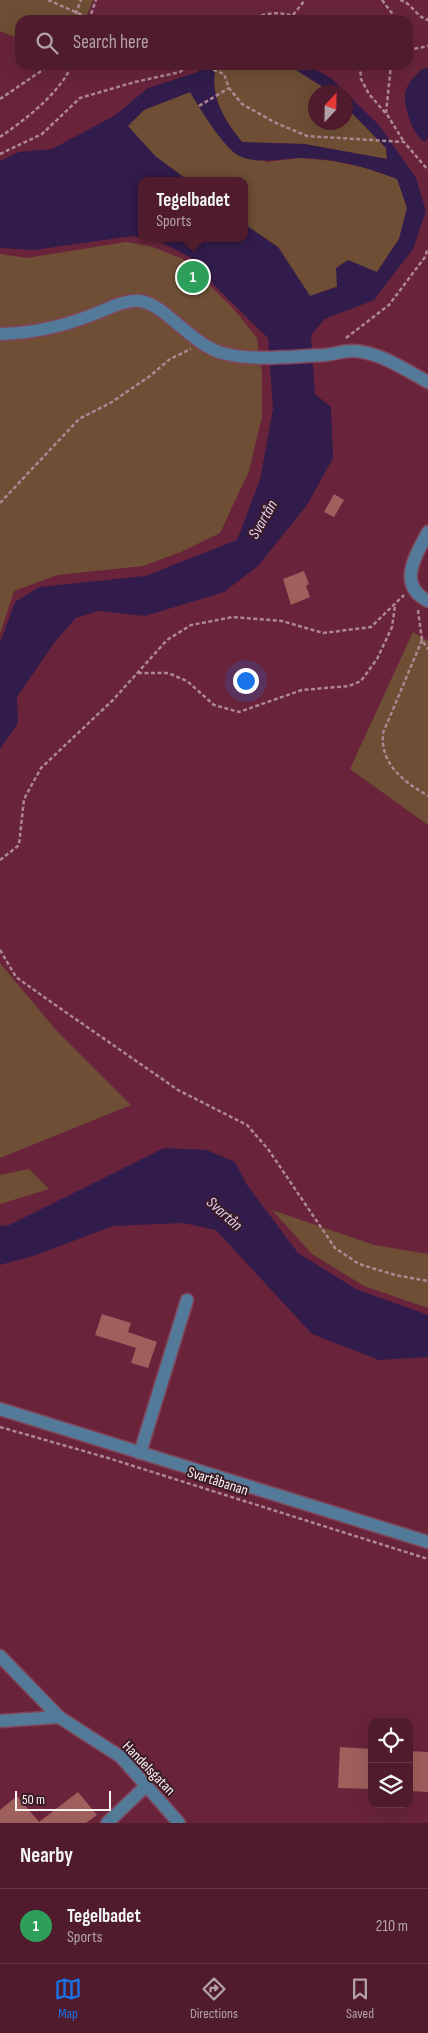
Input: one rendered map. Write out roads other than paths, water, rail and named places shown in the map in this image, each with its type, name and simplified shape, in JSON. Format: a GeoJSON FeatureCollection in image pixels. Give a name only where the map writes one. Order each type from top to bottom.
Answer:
{"type":"FeatureCollection","features":[{"type":"Feature","properties":{"kind":"street"},"geometry":{"type":"LineString","coordinates":[[0,334],[21,333],[48,328],[89,316],[102,310],[140,301],[156,308],[211,350],[227,355],[255,357],[354,351],[376,355],[428,382]]}},
{"type":"Feature","properties":{"kind":"street"},"geometry":{"type":"LineString","coordinates":[[423,604],[411,587],[410,573],[414,560],[428,532]]}},
{"type":"Feature","properties":{"kind":"street"},"geometry":{"type":"LineString","coordinates":[[140,1452],[187,1300]]}},
{"type":"Feature","properties":{"kind":"street"},"geometry":{"type":"LineString","coordinates":[[0,1409],[428,1542]]}},
{"type":"Feature","properties":{"kind":"street","name":"Handelsgatan"},"geometry":{"type":"LineString","coordinates":[[0,1656],[63,1720],[121,1758],[179,1823]]}},
{"type":"Feature","properties":{"kind":"street"},"geometry":{"type":"LineString","coordinates":[[0,1721],[63,1720]]}},
{"type":"Feature","properties":{"kind":"street"},"geometry":{"type":"LineString","coordinates":[[106,1823],[146,1786]]}},
{"type":"Feature","properties":{"kind":"water"},"geometry":{"type":"Polygon","coordinates":[[[428,68],[428,138],[425,142],[417,134],[410,121],[405,95],[407,87],[414,77],[422,69],[428,68]]]}},
{"type":"Feature","properties":{"kind":"water","name":"Svartån"},"geometry":{"type":"Polygon","coordinates":[[[199,70],[215,70],[214,87],[219,106],[242,142],[304,144],[387,159],[386,148],[353,114],[353,100],[379,125],[416,178],[426,211],[413,249],[374,300],[325,319],[311,335],[315,394],[331,407],[333,458],[307,505],[258,566],[224,592],[145,616],[99,611],[76,618],[54,643],[17,697],[18,723],[0,749],[0,643],[15,602],[39,587],[145,576],[237,540],[260,480],[273,409],[268,338],[215,286],[193,259],[161,242],[248,242],[248,227],[278,247],[310,296],[337,287],[336,268],[348,260],[377,272],[399,239],[407,208],[397,179],[362,167],[312,158],[259,161],[243,158],[224,142],[190,92],[144,110],[128,126],[155,156],[184,177],[138,177],[138,237],[133,236],[34,250],[0,248],[0,161],[19,152],[52,149],[114,116],[148,88],[199,70]]]}},
{"type":"Feature","properties":{"kind":"water"},"geometry":{"type":"Polygon","coordinates":[[[296,70],[317,70],[338,85],[320,85],[296,70]]]}},
{"type":"Feature","properties":{"kind":"water","name":"Svartån"},"geometry":{"type":"Polygon","coordinates":[[[164,1148],[207,1150],[235,1162],[247,1185],[298,1253],[356,1289],[428,1315],[428,1357],[379,1360],[312,1334],[216,1230],[183,1223],[113,1226],[33,1256],[0,1265],[0,1225],[7,1226],[164,1148]]]}},
{"type":"Feature","properties":{"kind":"place","name":"Tegelbadet"},"geometry":{"type":"Point","coordinates":[193,277]}}]}
